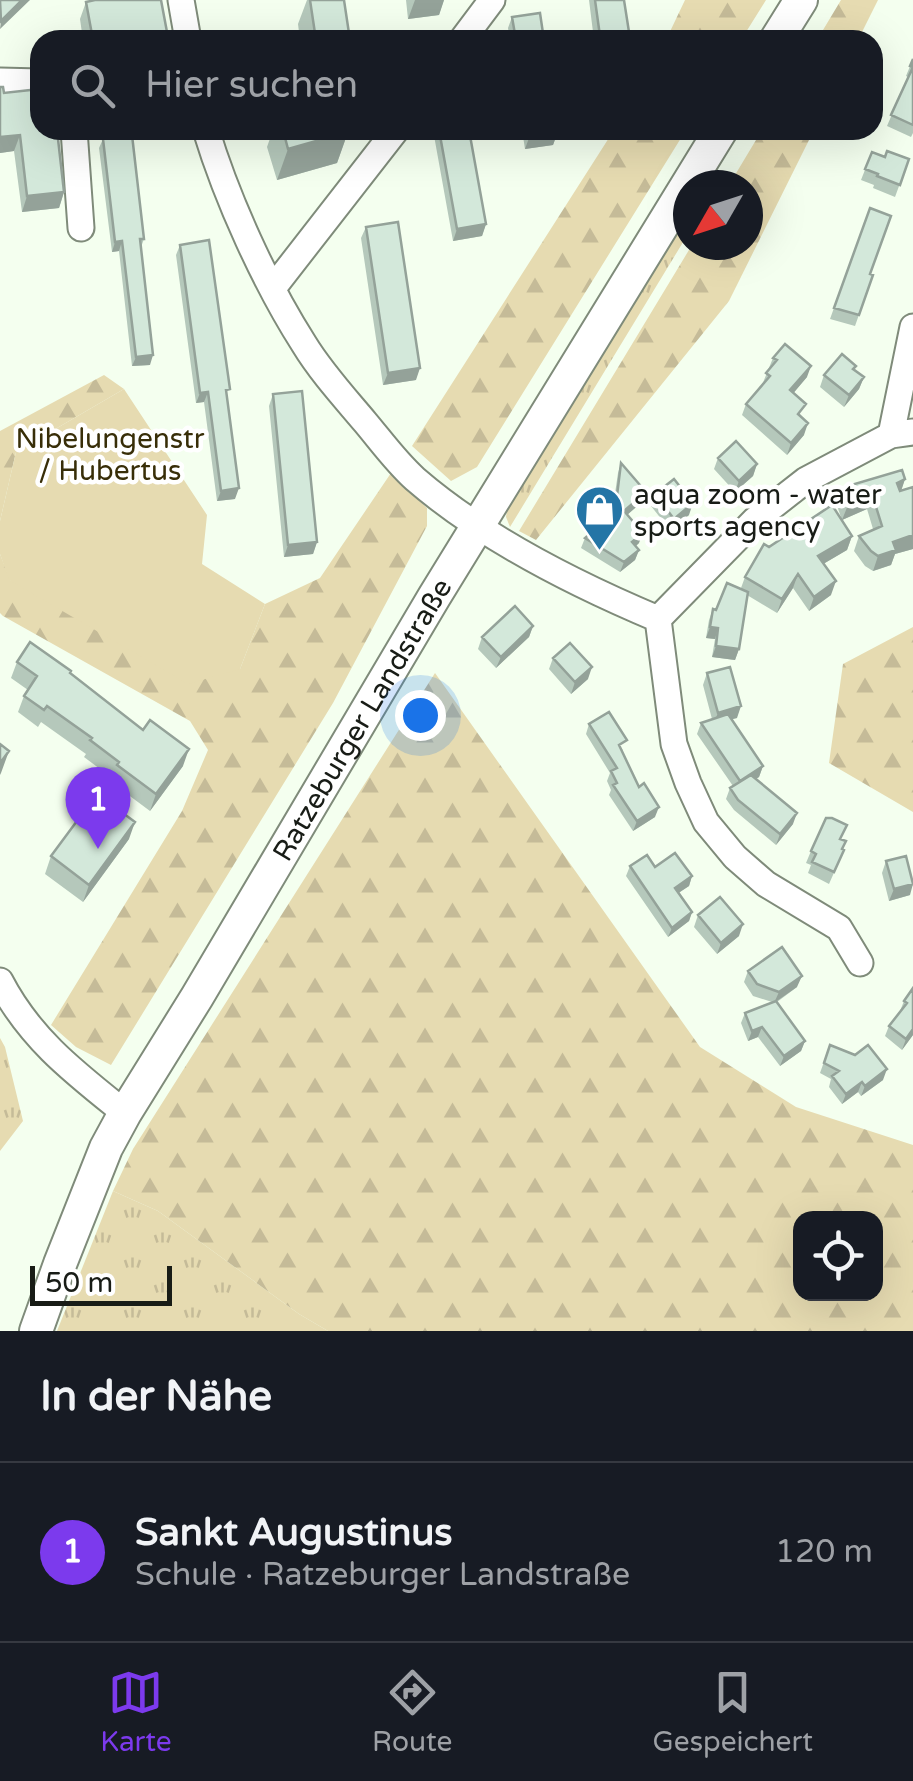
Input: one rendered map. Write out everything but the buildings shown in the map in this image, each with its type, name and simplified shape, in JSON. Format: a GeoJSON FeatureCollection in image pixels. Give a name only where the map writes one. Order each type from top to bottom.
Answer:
{"type":"FeatureCollection","features":[{"type":"Feature","properties":{"kind":"main road"},"geometry":{"type":"LineString","coordinates":[[782,30],[801,0]]}},
{"type":"Feature","properties":{"kind":"main road","name":"Ratzeburger Landstraße"},"geometry":{"type":"LineString","coordinates":[[37,1329],[102,1159],[125,1112],[477,526],[715,140]]}},
{"type":"Feature","properties":{"kind":"street"},"geometry":{"type":"LineString","coordinates":[[181,0],[186,30]]}},
{"type":"Feature","properties":{"kind":"street"},"geometry":{"type":"LineString","coordinates":[[470,30],[492,0]]}},
{"type":"Feature","properties":{"kind":"street"},"geometry":{"type":"LineString","coordinates":[[0,81],[30,82]]}},
{"type":"Feature","properties":{"kind":"street"},"geometry":{"type":"LineString","coordinates":[[75,140],[81,228]]}},
{"type":"Feature","properties":{"kind":"street"},"geometry":{"type":"LineString","coordinates":[[208,140],[240,219],[303,343],[402,467],[477,526],[605,597],[658,619]]}},
{"type":"Feature","properties":{"kind":"street"},"geometry":{"type":"LineString","coordinates":[[273,288],[388,140]]}},
{"type":"Feature","properties":{"kind":"street"},"geometry":{"type":"LineString","coordinates":[[658,619],[755,520],[806,480],[902,433],[913,327]]}},
{"type":"Feature","properties":{"kind":"street"},"geometry":{"type":"LineString","coordinates":[[658,619],[674,744],[706,822],[735,857],[766,884],[839,928],[860,964]]}},
{"type":"Feature","properties":{"kind":"street"},"geometry":{"type":"LineString","coordinates":[[0,981],[33,1032],[81,1078],[125,1112]]}},
{"type":"Feature","properties":{"kind":"green space"},"geometry":{"type":"Polygon","coordinates":[[[685,0],[766,0],[747,30],[671,30],[685,0]]]}},
{"type":"Feature","properties":{"kind":"green space"},"geometry":{"type":"Polygon","coordinates":[[[841,0],[878,0],[863,30],[823,30],[841,0]]]}},
{"type":"Feature","properties":{"kind":"green space"},"geometry":{"type":"Polygon","coordinates":[[[608,140],[680,140],[477,467],[451,481],[412,446],[608,140]]]}},
{"type":"Feature","properties":{"kind":"green space"},"geometry":{"type":"Polygon","coordinates":[[[756,140],[809,140],[763,233],[763,170],[738,170],[756,140]]]}},
{"type":"Feature","properties":{"kind":"green space"},"geometry":{"type":"Polygon","coordinates":[[[673,226],[673,259],[510,527],[506,517],[508,504],[673,226]]]}},
{"type":"Feature","properties":{"kind":"green space"},"geometry":{"type":"Polygon","coordinates":[[[683,260],[749,260],[729,301],[536,540],[519,531],[683,260]]]}},
{"type":"Feature","properties":{"kind":"green space"},"geometry":{"type":"Polygon","coordinates":[[[104,375],[124,389],[16,452],[0,521],[0,431],[104,375]]]}},
{"type":"Feature","properties":{"kind":"green space","name":"Nibelungenstr / Hubertus"},"geometry":{"type":"Polygon","coordinates":[[[124,389],[207,515],[202,564],[265,604],[240,669],[188,684],[9,580],[0,554],[0,521],[16,452],[124,389]]]}},
{"type":"Feature","properties":{"kind":"green space"},"geometry":{"type":"Polygon","coordinates":[[[391,473],[427,508],[427,526],[333,703],[111,1065],[76,1047],[51,1025],[182,811],[208,750],[190,721],[3,616],[0,554],[10,580],[240,669],[265,604],[320,578],[391,473]]]}},
{"type":"Feature","properties":{"kind":"green space"},"geometry":{"type":"Polygon","coordinates":[[[913,627],[913,812],[829,763],[843,664],[913,627]]]}},
{"type":"Feature","properties":{"kind":"green space"},"geometry":{"type":"Polygon","coordinates":[[[435,673],[700,1047],[796,1107],[913,1145],[913,1331],[328,1331],[158,1211],[113,1191],[133,1149],[435,673]]]}},
{"type":"Feature","properties":{"kind":"green space"},"geometry":{"type":"Polygon","coordinates":[[[0,1038],[23,1121],[0,1151],[0,1038]]]}},
{"type":"Feature","properties":{"kind":"green space"},"geometry":{"type":"Polygon","coordinates":[[[113,1191],[158,1211],[328,1331],[57,1331],[113,1191]]]}},
{"type":"Feature","properties":{"kind":"place","name":"aqua zoom - water sports agency"},"geometry":{"type":"Point","coordinates":[599,552]}},
{"type":"Feature","properties":{"kind":"place","name":"Sankt Augustinus"},"geometry":{"type":"Point","coordinates":[98,849]}}]}
